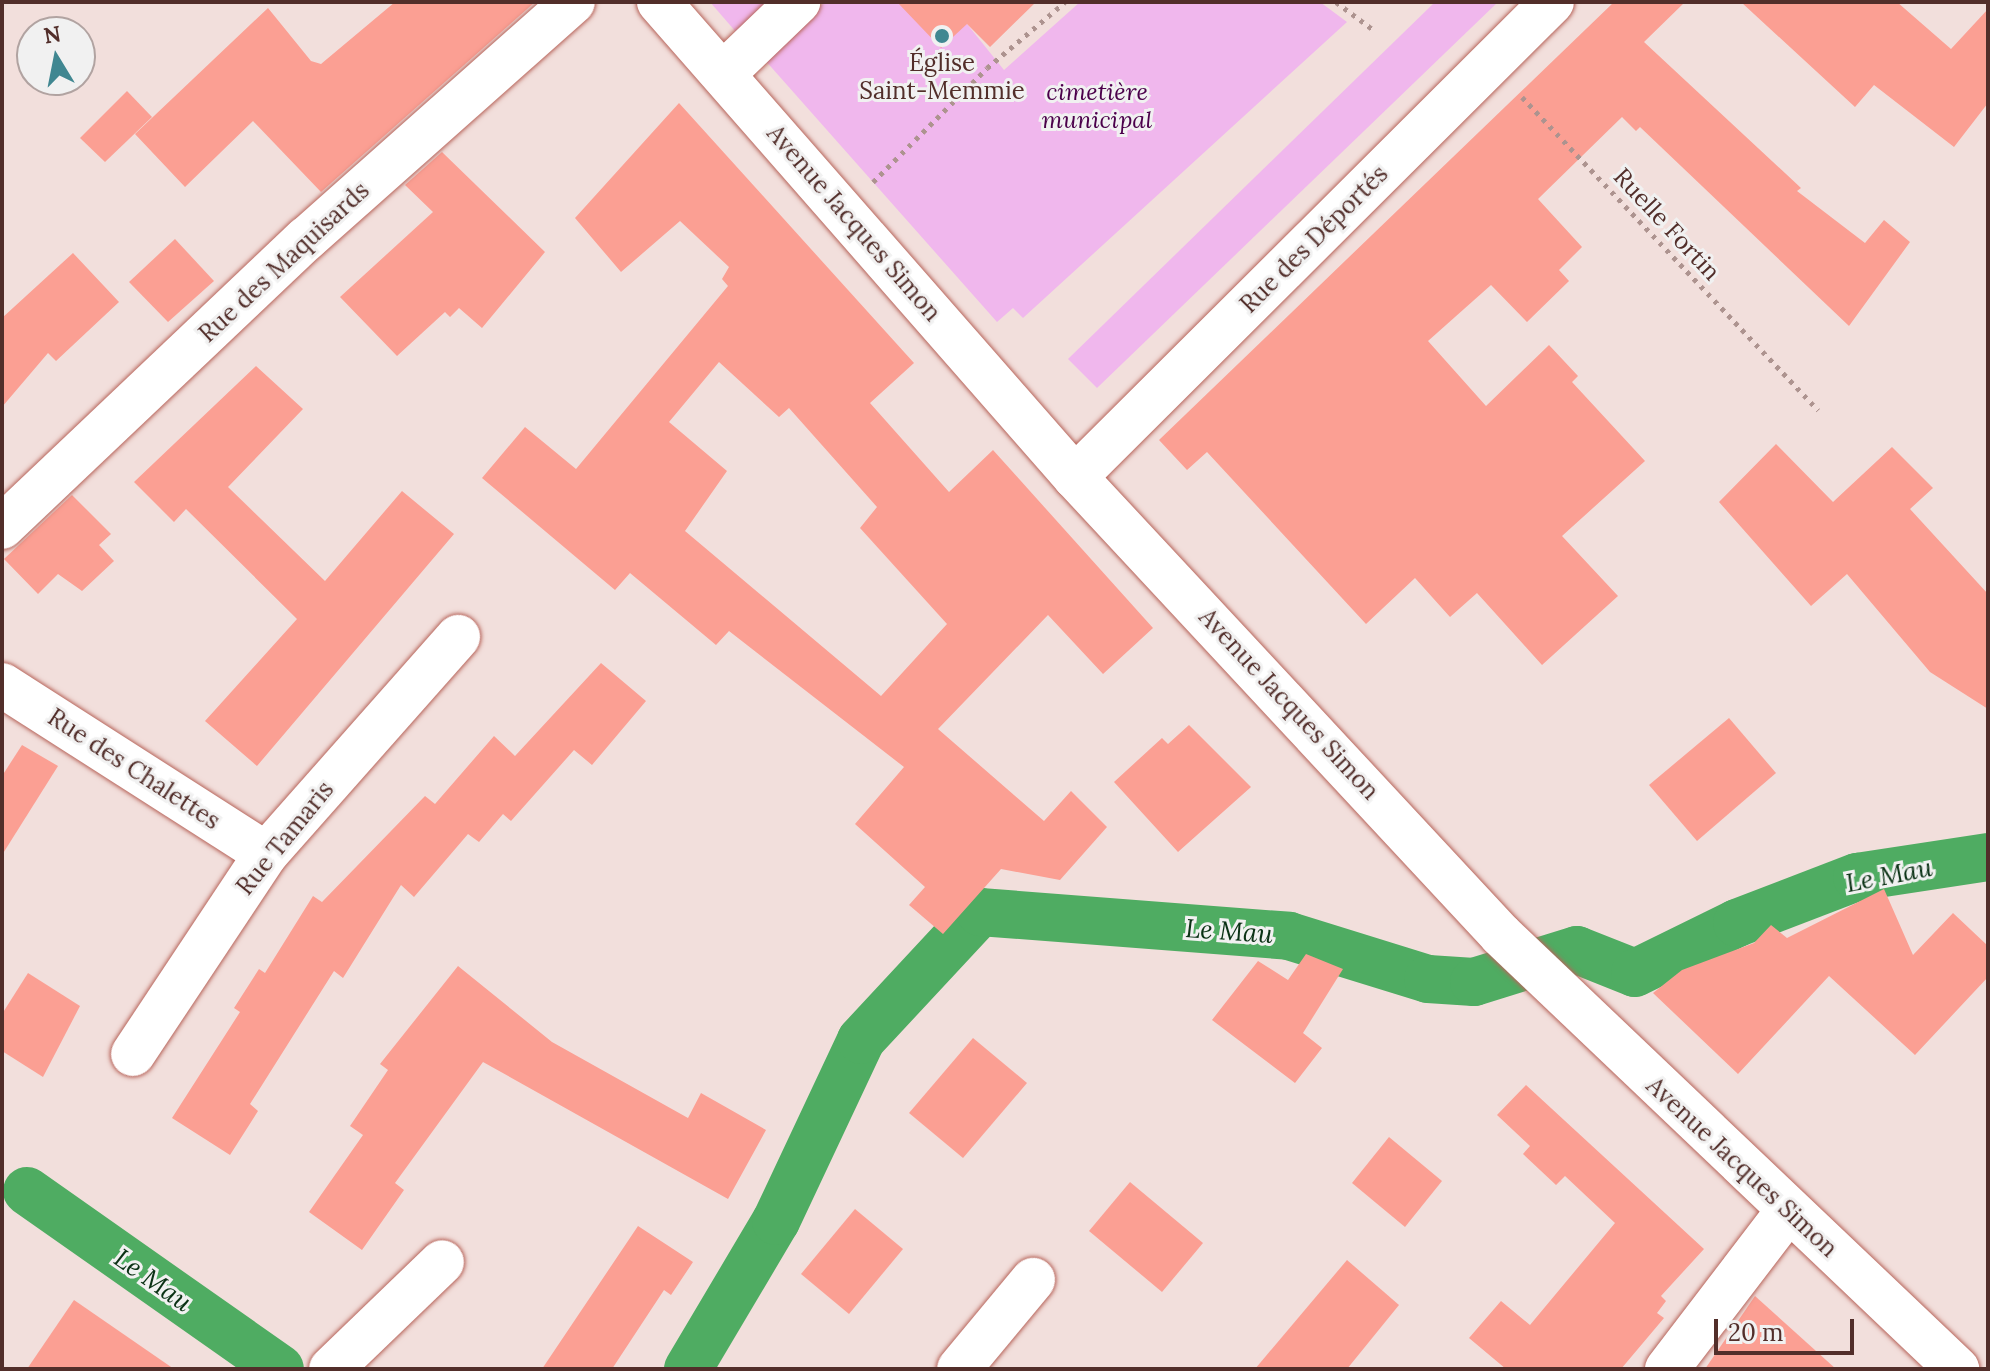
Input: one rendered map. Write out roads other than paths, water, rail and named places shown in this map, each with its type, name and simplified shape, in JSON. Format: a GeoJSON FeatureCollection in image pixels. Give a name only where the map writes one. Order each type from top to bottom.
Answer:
{"type":"FeatureCollection","features":[{"type":"Feature","properties":{"kind":"street","name":"Rue des Maquisards"},"geometry":{"type":"LineString","coordinates":[[2,527],[306,239],[573,2]]}},
{"type":"Feature","properties":{"kind":"street","name":"Avenue Jacques Simon"},"geometry":{"type":"LineString","coordinates":[[659,2],[1075,477],[1501,935],[1563,998],[1957,1369]]}},
{"type":"Feature","properties":{"kind":"street"},"geometry":{"type":"LineString","coordinates":[[724,73],[798,2]]}},
{"type":"Feature","properties":{"kind":"street","name":"Rue des Déportés"},"geometry":{"type":"LineString","coordinates":[[1075,477],[1552,2]]}},
{"type":"Feature","properties":{"kind":"street","name":"Rue Tamaris"},"geometry":{"type":"LineString","coordinates":[[133,1054],[266,854],[458,637]]}},
{"type":"Feature","properties":{"kind":"street","name":"Rue des Chalettes"},"geometry":{"type":"LineString","coordinates":[[2,685],[266,854]]}},
{"type":"Feature","properties":{"kind":"street"},"geometry":{"type":"LineString","coordinates":[[1667,1369],[1788,1211]]}},
{"type":"Feature","properties":{"kind":"street"},"geometry":{"type":"LineString","coordinates":[[332,1367],[442,1262]]}},
{"type":"Feature","properties":{"kind":"street"},"geometry":{"type":"LineString","coordinates":[[959,1369],[1033,1280]]}},
{"type":"Feature","properties":{"kind":"waterway","name":"Le Mau"},"geometry":{"type":"LineString","coordinates":[[688,1369],[776,1221],[861,1040],[980,912],[1289,936],[1428,979],[1474,982],[1577,950],[1635,973],[1737,923],[1857,877],[1988,857]]}},
{"type":"Feature","properties":{"kind":"waterway","name":"Le Mau"},"geometry":{"type":"LineString","coordinates":[[27,1191],[280,1369]]}},
{"type":"Feature","properties":{"kind":"place","name":"Église Saint-Memmie"},"geometry":{"type":"Point","coordinates":[942,36]}},
{"type":"Feature","properties":{"kind":"park label","name":"cimetière municipal"},"geometry":{"type":"Point","coordinates":[1097,106]}}]}
